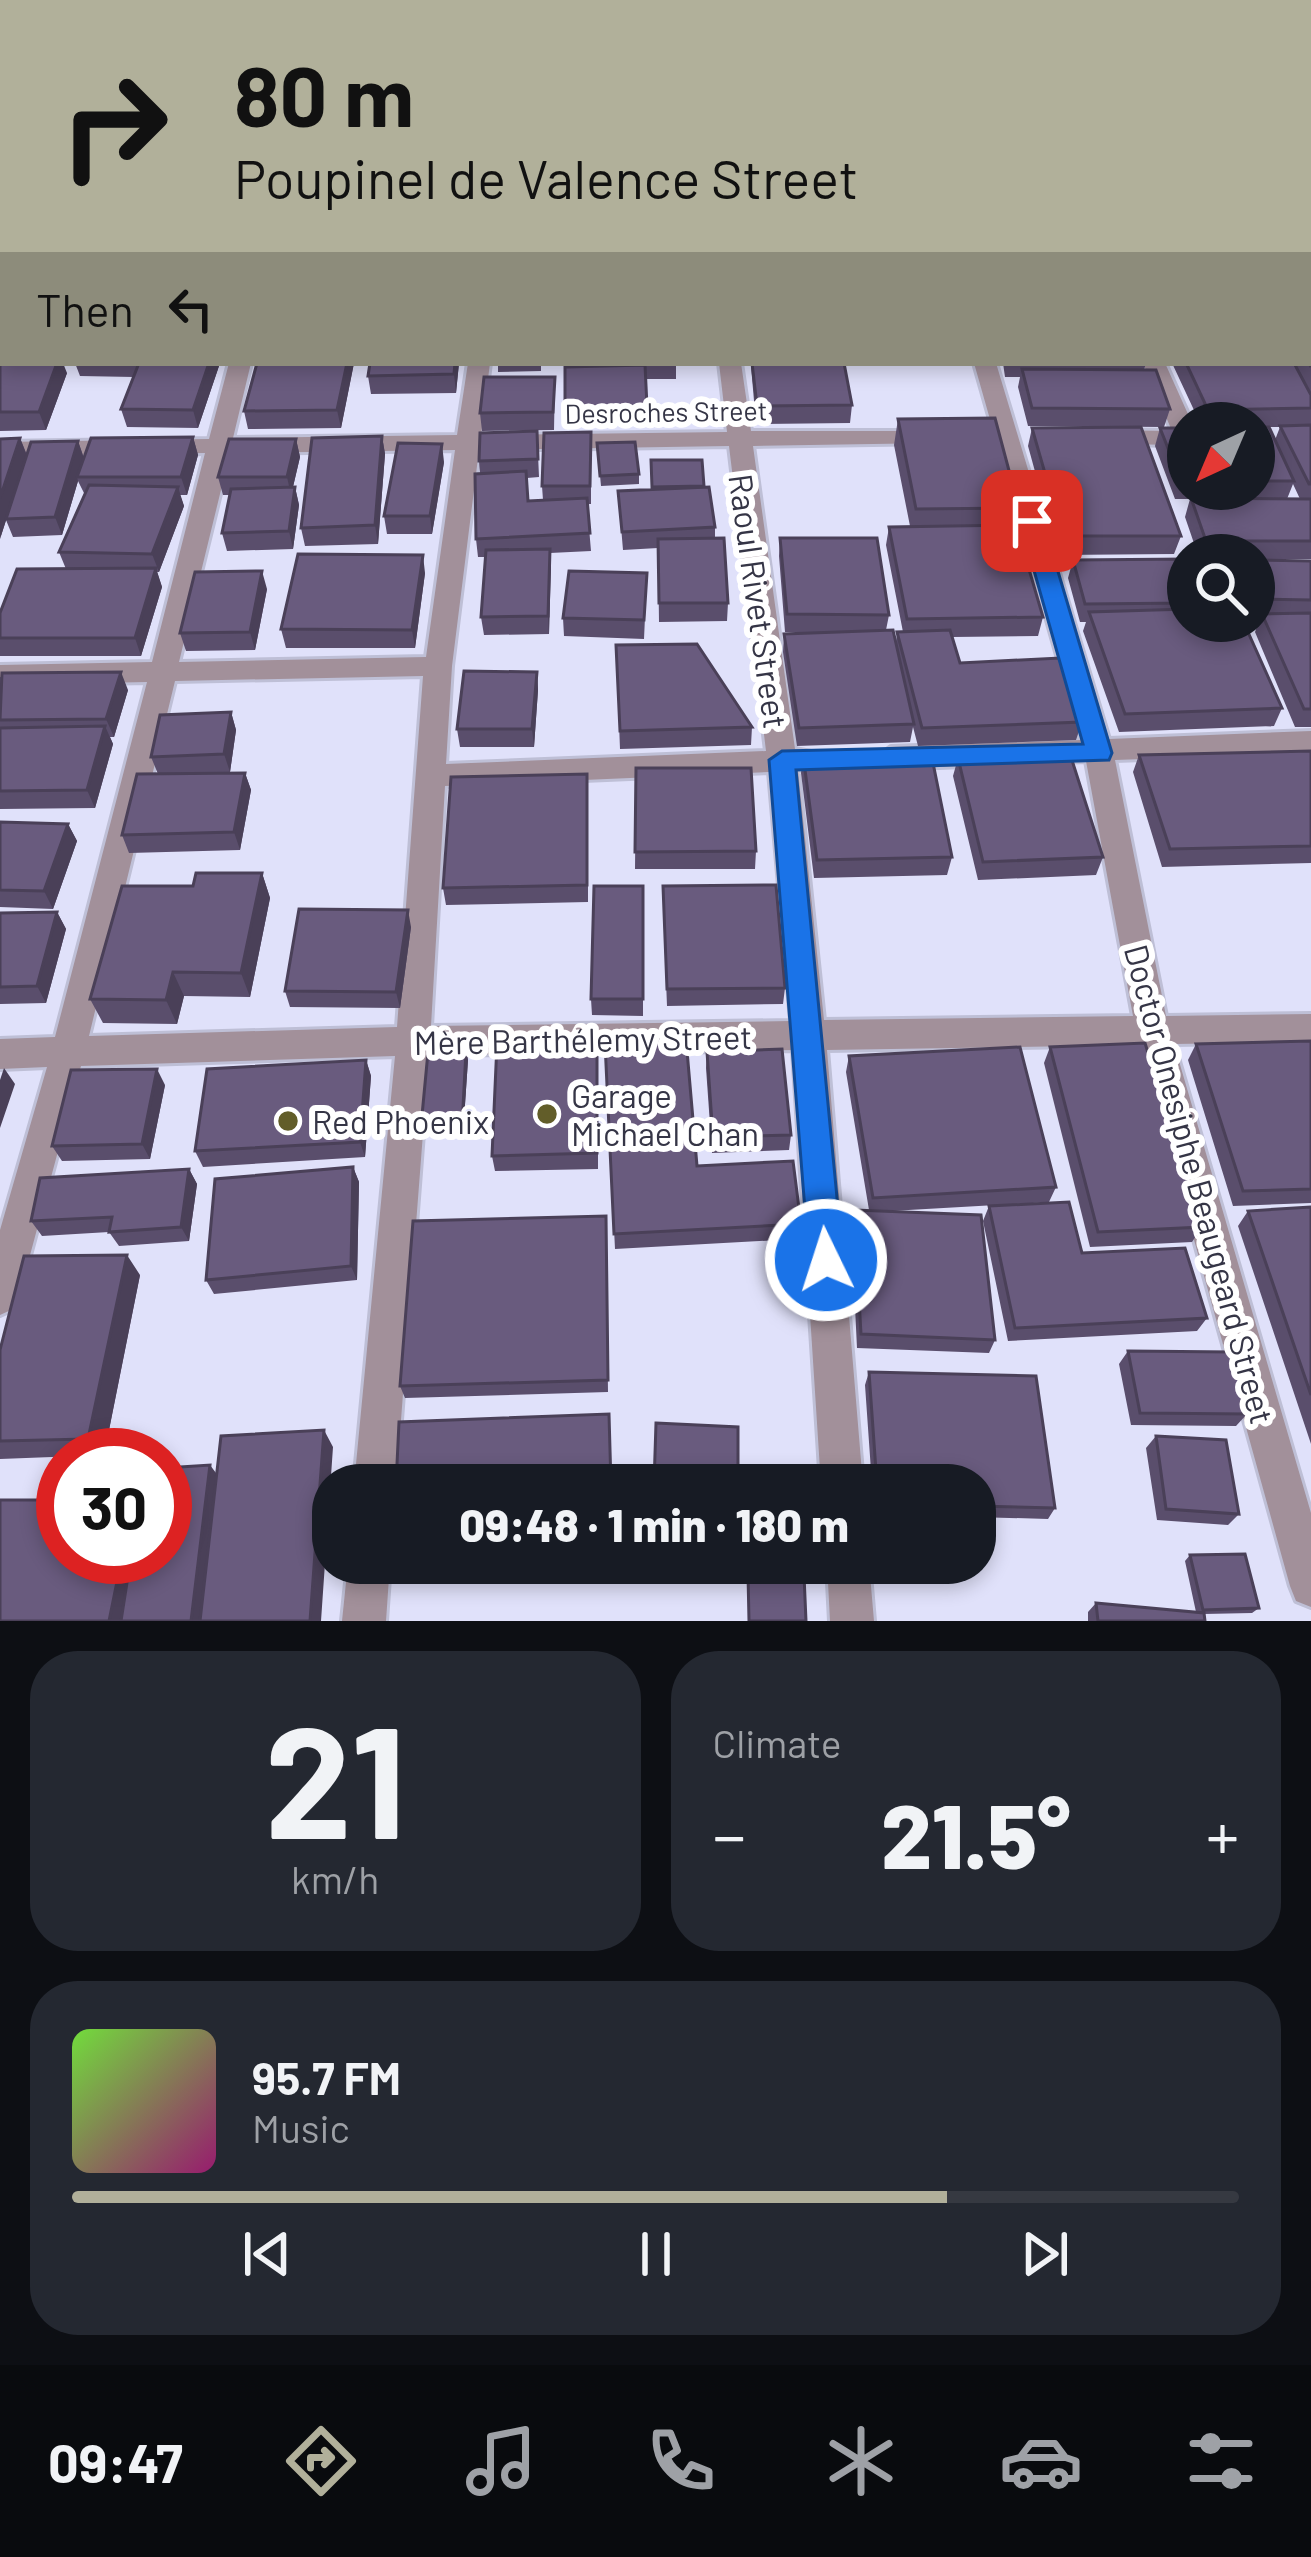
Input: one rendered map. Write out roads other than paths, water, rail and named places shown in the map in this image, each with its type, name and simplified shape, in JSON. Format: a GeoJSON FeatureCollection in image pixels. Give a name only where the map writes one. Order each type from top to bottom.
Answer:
{"type":"FeatureCollection","features":[{"type":"Feature","properties":{"kind":"street"},"geometry":{"type":"LineString","coordinates":[[0,1296],[68,1053],[240,366]]}},
{"type":"Feature","properties":{"kind":"street"},"geometry":{"type":"LineString","coordinates":[[378,1464],[438,666],[479,366]]}},
{"type":"Feature","properties":{"kind":"street","name":"Raoul Rivet Street"},"geometry":{"type":"LineString","coordinates":[[730,366],[736,440],[782,760],[809,1036],[840,1464]]}},
{"type":"Feature","properties":{"kind":"street","name":"Doctor Onesiphe Beaugeard Street"},"geometry":{"type":"LineString","coordinates":[[985,366],[995,435],[1056,565],[1099,753],[1152,1028],[1298,1508],[1311,1586]]}},
{"type":"Feature","properties":{"kind":"street"},"geometry":{"type":"LineString","coordinates":[[1155,366],[1171,402]]}},
{"type":"Feature","properties":{"kind":"street","name":"Desroches Street"},"geometry":{"type":"LineString","coordinates":[[0,449],[995,435]]}},
{"type":"Feature","properties":{"kind":"street"},"geometry":{"type":"LineString","coordinates":[[1074,436],[1167,438]]}},
{"type":"Feature","properties":{"kind":"street"},"geometry":{"type":"LineString","coordinates":[[0,675],[438,666]]}},
{"type":"Feature","properties":{"kind":"street"},"geometry":{"type":"LineString","coordinates":[[430,776],[1311,742]]}},
{"type":"Feature","properties":{"kind":"street","name":"Mère Barthélemy Street"},"geometry":{"type":"LineString","coordinates":[[0,1054],[413,1041],[1311,1028]]}},
{"type":"Feature","properties":{"kind":"street"},"geometry":{"type":"LineString","coordinates":[[364,1621],[367,1584]]}},
{"type":"Feature","properties":{"kind":"street"},"geometry":{"type":"LineString","coordinates":[[849,1584],[852,1621]]}},
{"type":"Feature","properties":{"kind":"place","name":"Garage Michael Chan"},"geometry":{"type":"Point","coordinates":[547,1114]}},
{"type":"Feature","properties":{"kind":"place","name":"Red Phoenix"},"geometry":{"type":"Point","coordinates":[288,1121]}}]}
